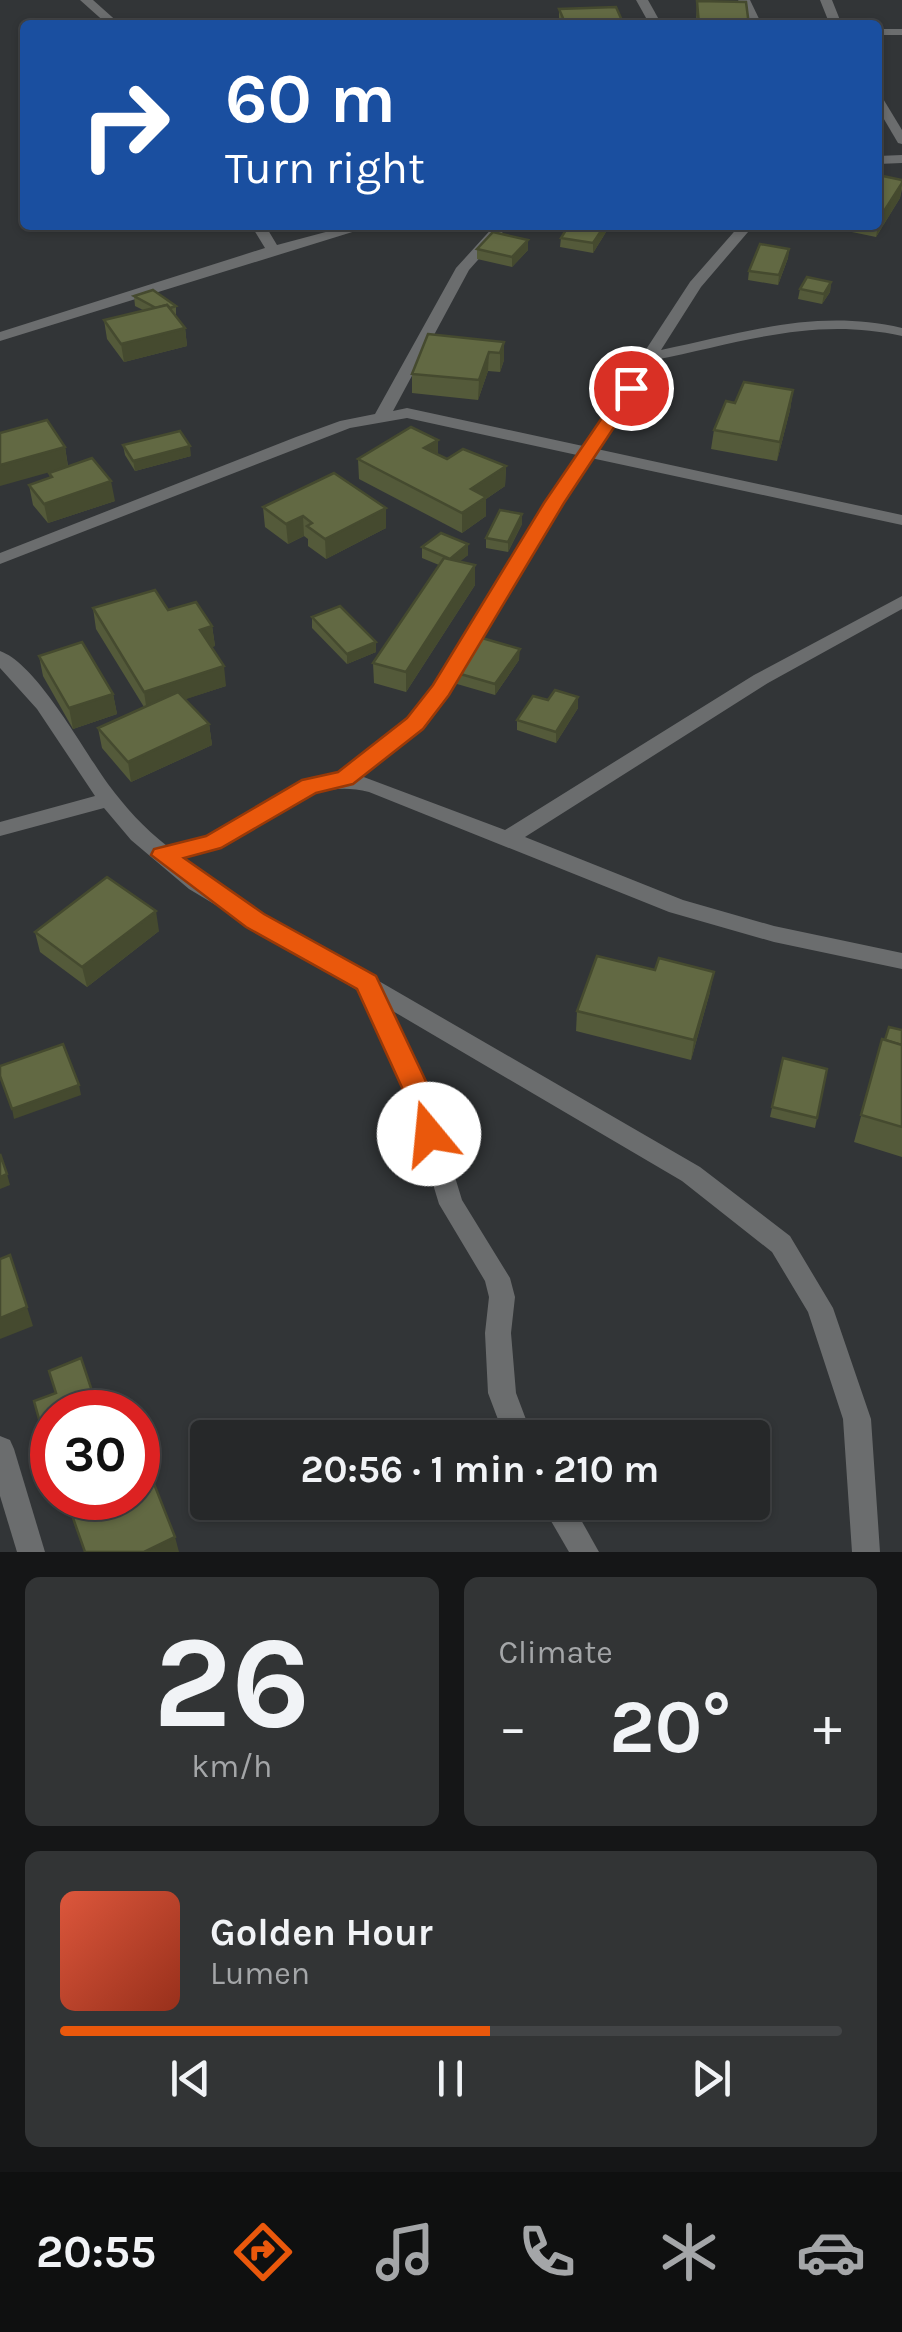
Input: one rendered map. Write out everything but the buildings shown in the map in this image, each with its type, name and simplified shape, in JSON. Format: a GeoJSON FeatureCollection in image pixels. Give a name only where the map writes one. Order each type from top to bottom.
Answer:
{"type":"FeatureCollection","features":[{"type":"Feature","properties":{"kind":"street"},"geometry":{"type":"LineString","coordinates":[[86,0],[109,20]]}},
{"type":"Feature","properties":{"kind":"street"},"geometry":{"type":"LineString","coordinates":[[882,107],[902,140]]}},
{"type":"Feature","properties":{"kind":"street"},"geometry":{"type":"LineString","coordinates":[[261,230],[273,250]]}},
{"type":"Feature","properties":{"kind":"street"},"geometry":{"type":"LineString","coordinates":[[0,337],[273,250],[349,230]]}},
{"type":"Feature","properties":{"kind":"street"},"geometry":{"type":"LineString","coordinates":[[382,418],[463,268],[497,230]]}},
{"type":"Feature","properties":{"kind":"street"},"geometry":{"type":"LineString","coordinates":[[344,779],[415,724],[441,690],[554,503],[695,285],[742,230]]}},
{"type":"Feature","properties":{"kind":"street"},"geometry":{"type":"LineString","coordinates":[[648,357],[820,322],[872,324],[902,332]]}},
{"type":"Feature","properties":{"kind":"street"},"geometry":{"type":"LineString","coordinates":[[0,559],[302,440],[406,413],[902,520]]}},
{"type":"Feature","properties":{"kind":"street"},"geometry":{"type":"LineString","coordinates":[[505,840],[760,679],[902,602]]}},
{"type":"Feature","properties":{"kind":"street"},"geometry":{"type":"LineString","coordinates":[[0,657],[49,708],[110,799],[137,833],[162,855],[255,920],[690,1174],[781,1244],[820,1308],[858,1418],[866,1552]]}},
{"type":"Feature","properties":{"kind":"street"},"geometry":{"type":"LineString","coordinates":[[162,855],[213,842],[310,786],[344,779],[374,786],[677,906],[774,934],[902,961]]}},
{"type":"Feature","properties":{"kind":"street"},"geometry":{"type":"LineString","coordinates":[[0,829],[110,799]]}},
{"type":"Feature","properties":{"kind":"street"},"geometry":{"type":"LineString","coordinates":[[367,982],[417,1092],[451,1204],[497,1278],[502,1297],[498,1333],[502,1394],[513,1420]]}},
{"type":"Feature","properties":{"kind":"street"},"geometry":{"type":"LineString","coordinates":[[0,1449],[31,1552]]}},
{"type":"Feature","properties":{"kind":"street"},"geometry":{"type":"LineString","coordinates":[[565,1520],[585,1552]]}},
{"type":"Feature","properties":{"kind":"route"},"geometry":{"type":"LineString","coordinates":[[429,1134],[417,1092],[367,982],[255,920],[196,883],[162,855],[213,842],[310,786],[344,779],[415,724],[441,690],[554,503],[631,388]]}}]}
